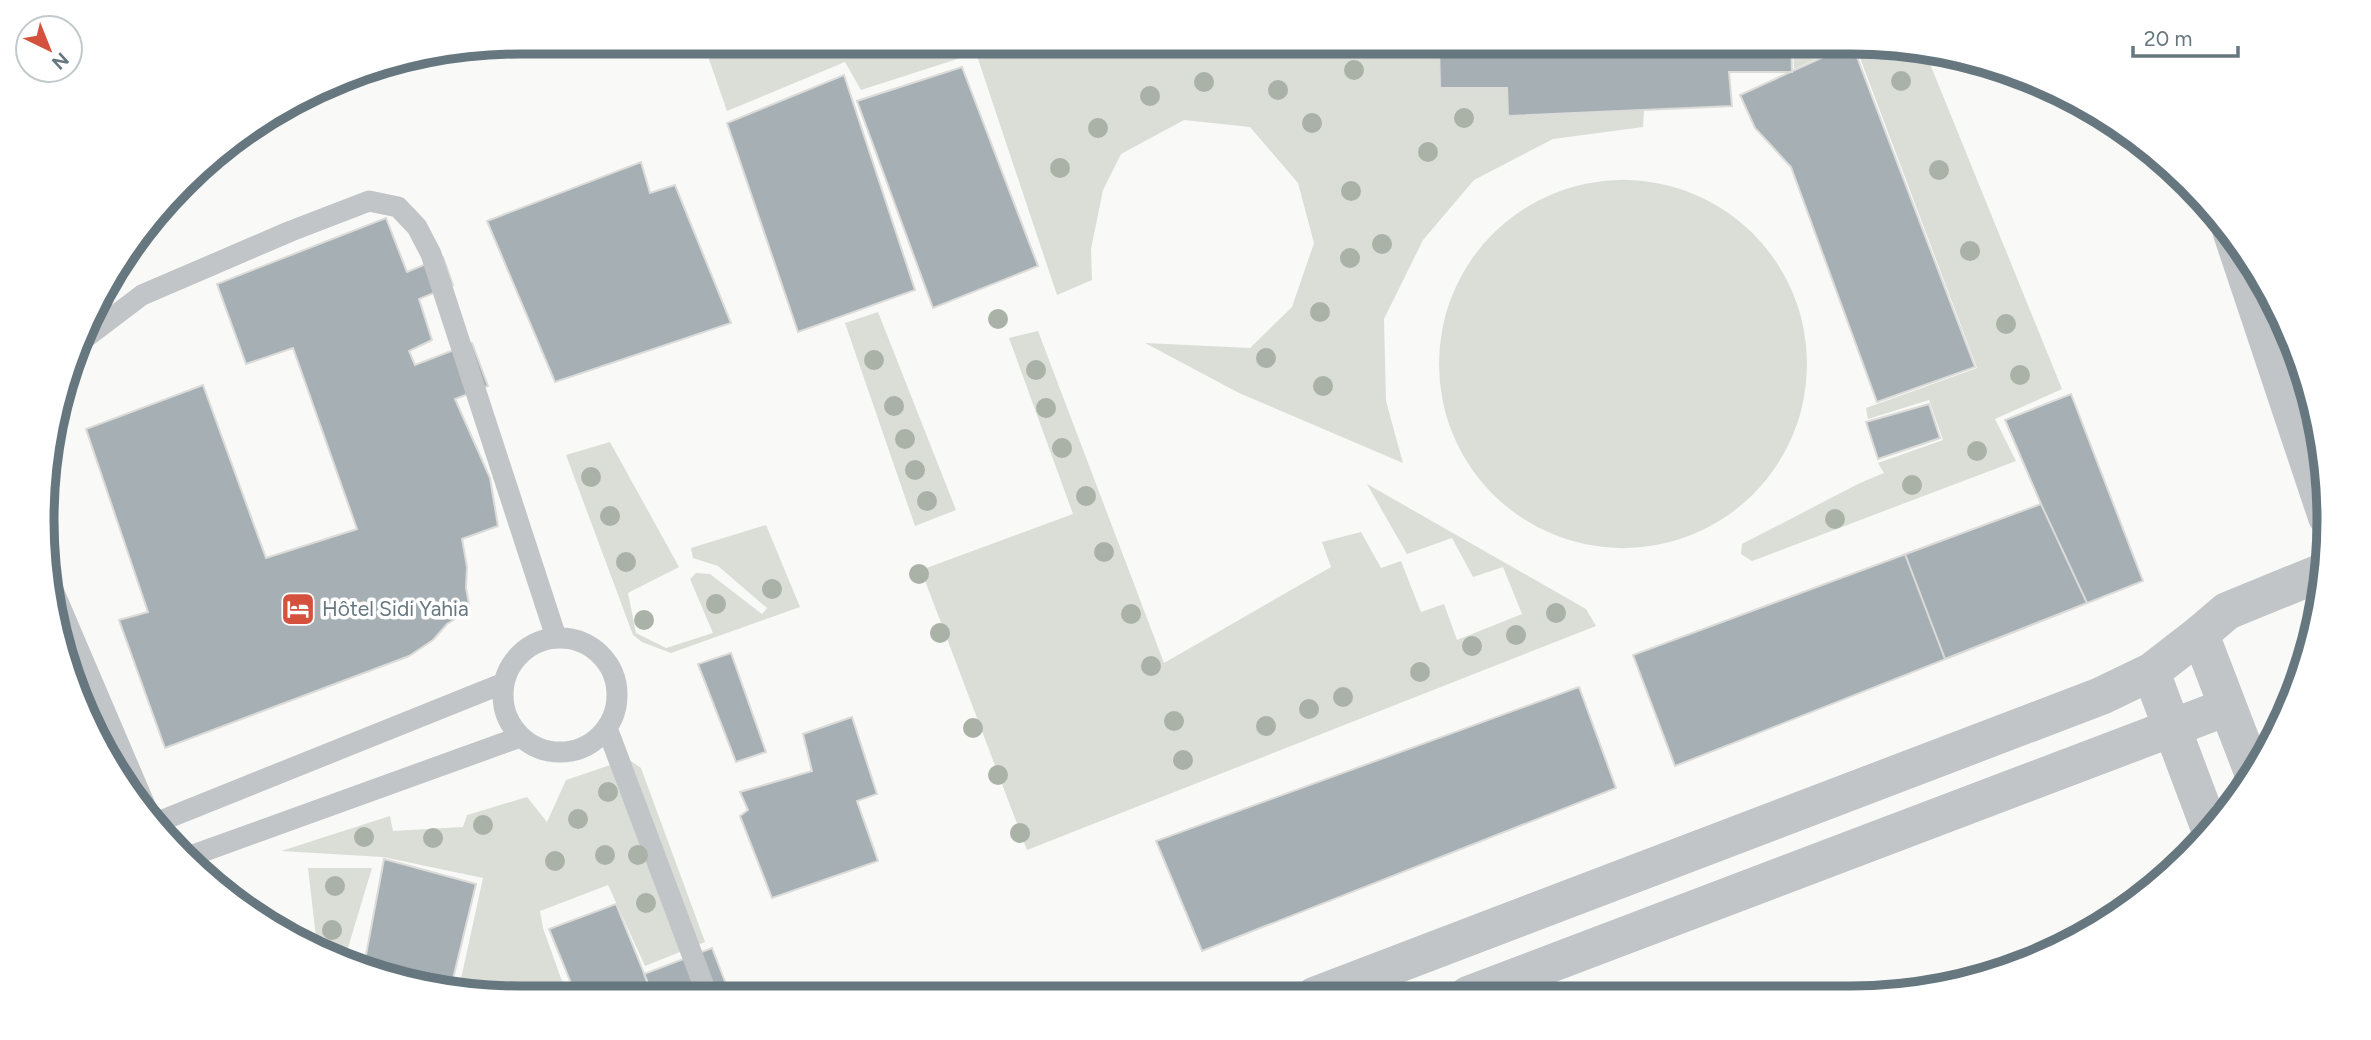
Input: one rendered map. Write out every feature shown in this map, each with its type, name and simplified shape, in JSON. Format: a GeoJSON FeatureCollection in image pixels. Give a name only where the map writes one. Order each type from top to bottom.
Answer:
{"type":"FeatureCollection","features":[{"type":"Feature","properties":{"kind":"street"},"geometry":{"type":"LineString","coordinates":[[2245,273],[2315,482]]}},
{"type":"Feature","properties":{"kind":"street"},"geometry":{"type":"LineString","coordinates":[[1340,986],[2088,701],[2151,672],[2227,611],[2314,576]]}},
{"type":"Feature","properties":{"kind":"street"},"geometry":{"type":"LineString","coordinates":[[2200,634],[2249,762]]}},
{"type":"Feature","properties":{"kind":"street"},"geometry":{"type":"LineString","coordinates":[[2151,672],[2207,820]]}},
{"type":"Feature","properties":{"kind":"street"},"geometry":{"type":"LineString","coordinates":[[1492,986],[2227,707]]}},
{"type":"Feature","properties":{"kind":"lane"},"geometry":{"type":"LineString","coordinates":[[95,331],[142,295],[291,231],[369,201],[398,207],[417,227],[432,254],[556,637]]}},
{"type":"Feature","properties":{"kind":"lane"},"geometry":{"type":"LineString","coordinates":[[64,616],[135,782]]}},
{"type":"Feature","properties":{"kind":"lane"},"geometry":{"type":"LineString","coordinates":[[556,637],[573,638],[588,644],[601,654],[611,667],[617,682],[615,714],[607,728],[593,743],[575,751],[556,752],[537,748],[520,737],[508,722],[502,702],[504,682],[511,664],[524,650],[539,641],[556,637]]}},
{"type":"Feature","properties":{"kind":"lane"},"geometry":{"type":"LineString","coordinates":[[164,820],[504,682]]}},
{"type":"Feature","properties":{"kind":"lane"},"geometry":{"type":"LineString","coordinates":[[607,728],[704,986]]}},
{"type":"Feature","properties":{"kind":"lane"},"geometry":{"type":"LineString","coordinates":[[196,854],[520,737]]}},
{"type":"Feature","properties":{"kind":"shaded area"},"geometry":{"type":"Polygon","coordinates":[[[707,54],[973,54],[861,90],[845,62],[727,111],[707,54]]]}},
{"type":"Feature","properties":{"kind":"shaded area"},"geometry":{"type":"Polygon","coordinates":[[[976,54],[1440,54],[1441,88],[1507,88],[1508,116],[1644,110],[1643,127],[1553,139],[1474,180],[1423,240],[1384,319],[1386,401],[1403,463],[1239,393],[1145,343],[1250,348],[1292,307],[1314,243],[1298,183],[1250,127],[1184,120],[1121,154],[1103,190],[1091,249],[1092,280],[1057,295],[976,54]]]}},
{"type":"Feature","properties":{"kind":"shaded area"},"geometry":{"type":"Polygon","coordinates":[[[1793,54],[1826,54],[1794,69],[1793,54]]]}},
{"type":"Feature","properties":{"kind":"shaded area"},"geometry":{"type":"Polygon","coordinates":[[[1859,54],[1929,61],[2062,389],[1995,419],[2016,461],[1752,561],[1741,554],[1742,544],[1884,473],[1878,463],[1943,440],[1929,400],[1868,419],[1866,408],[1977,368],[1859,54]]]}},
{"type":"Feature","properties":{"kind":"shaded area"},"geometry":{"type":"Polygon","coordinates":[[[1623,180],[1659,184],[1693,194],[1725,211],[1753,234],[1776,262],[1793,294],[1803,328],[1807,364],[1803,400],[1793,434],[1776,466],[1753,494],[1725,517],[1693,534],[1659,544],[1623,548],[1587,544],[1553,534],[1521,517],[1493,494],[1470,466],[1453,434],[1443,400],[1439,364],[1443,328],[1453,294],[1470,262],[1493,234],[1521,211],[1553,194],[1587,184],[1623,180]]]}},
{"type":"Feature","properties":{"kind":"shaded area"},"geometry":{"type":"Polygon","coordinates":[[[878,312],[956,510],[915,526],[845,323],[878,312]]]}},
{"type":"Feature","properties":{"kind":"shaded area"},"geometry":{"type":"Polygon","coordinates":[[[1038,331],[1164,663],[1331,567],[1322,542],[1361,532],[1381,568],[1401,561],[1421,612],[1444,604],[1457,640],[1522,614],[1503,567],[1473,577],[1452,538],[1407,554],[1367,484],[1586,609],[1596,626],[1027,850],[921,570],[1073,514],[1009,338],[1038,331]]]}},
{"type":"Feature","properties":{"kind":"shaded area"},"geometry":{"type":"Polygon","coordinates":[[[610,442],[679,567],[628,593],[636,633],[666,648],[713,633],[690,579],[696,573],[710,574],[762,614],[767,608],[718,566],[693,558],[691,548],[766,525],[800,607],[671,653],[642,642],[633,635],[566,455],[610,442]]]}},
{"type":"Feature","properties":{"kind":"shaded area"},"geometry":{"type":"Polygon","coordinates":[[[628,759],[641,768],[705,942],[645,966],[608,885],[540,911],[543,928],[564,986],[460,982],[483,878],[383,857],[281,851],[390,816],[393,831],[463,827],[467,815],[527,797],[547,822],[566,780],[628,759]]]}},
{"type":"Feature","properties":{"kind":"shaded area"},"geometry":{"type":"Polygon","coordinates":[[[308,868],[372,868],[347,952],[316,939],[308,868]]]}},
{"type":"Feature","properties":{"kind":"building"},"geometry":{"type":"Polygon","coordinates":[[[1439,54],[1791,54],[1792,72],[1729,72],[1732,106],[1508,116],[1507,88],[1440,88],[1439,54]]]}},
{"type":"Feature","properties":{"kind":"building"},"geometry":{"type":"Polygon","coordinates":[[[1830,54],[1856,54],[1975,367],[1877,402],[1791,167],[1755,128],[1740,95],[1830,54]]]}},
{"type":"Feature","properties":{"kind":"building"},"geometry":{"type":"Polygon","coordinates":[[[962,67],[1038,266],[933,308],[857,101],[962,67]]]}},
{"type":"Feature","properties":{"kind":"building"},"geometry":{"type":"Polygon","coordinates":[[[844,75],[915,290],[798,332],[727,123],[844,75]]]}},
{"type":"Feature","properties":{"kind":"building"},"geometry":{"type":"Polygon","coordinates":[[[641,162],[650,193],[675,185],[731,323],[555,382],[487,221],[641,162]]]}},
{"type":"Feature","properties":{"kind":"building"},"geometry":{"type":"Polygon","coordinates":[[[386,218],[407,272],[443,257],[453,285],[419,299],[432,340],[409,351],[415,365],[472,343],[488,386],[455,399],[490,478],[498,526],[462,539],[470,610],[447,624],[433,640],[409,656],[165,748],[119,620],[148,612],[86,429],[203,385],[266,558],[357,529],[293,348],[246,364],[217,284],[386,218]]]}},
{"type":"Feature","properties":{"kind":"building"},"geometry":{"type":"Polygon","coordinates":[[[2071,394],[2143,581],[1675,766],[1633,655],[2041,504],[2005,420],[2071,394]]]}},
{"type":"Feature","properties":{"kind":"building"},"geometry":{"type":"Polygon","coordinates":[[[1929,404],[1940,438],[1878,459],[1866,422],[1929,404]]]}},
{"type":"Feature","properties":{"kind":"building"},"geometry":{"type":"Polygon","coordinates":[[[2041,504],[2087,603],[1945,659],[1905,554],[2041,504]]]}},
{"type":"Feature","properties":{"kind":"building"},"geometry":{"type":"Polygon","coordinates":[[[731,653],[766,752],[736,762],[698,664],[731,653]]]}},
{"type":"Feature","properties":{"kind":"building"},"geometry":{"type":"Polygon","coordinates":[[[1579,687],[1616,788],[1202,951],[1156,841],[1579,687]]]}},
{"type":"Feature","properties":{"kind":"building"},"geometry":{"type":"Polygon","coordinates":[[[852,717],[877,794],[857,801],[878,861],[772,898],[740,816],[748,810],[740,792],[812,771],[803,734],[852,717]]]}},
{"type":"Feature","properties":{"kind":"building"},"geometry":{"type":"Polygon","coordinates":[[[384,859],[476,884],[452,981],[399,970],[365,959],[384,859]]]}},
{"type":"Feature","properties":{"kind":"building"},"geometry":{"type":"Polygon","coordinates":[[[616,904],[649,986],[572,986],[549,929],[616,904]]]}},
{"type":"Feature","properties":{"kind":"building"},"geometry":{"type":"Polygon","coordinates":[[[712,948],[727,986],[649,986],[644,974],[712,948]]]}},
{"type":"Feature","properties":{"kind":"place","name":"Hôtel Sidi Yahia"},"geometry":{"type":"Point","coordinates":[298,609]}}]}
